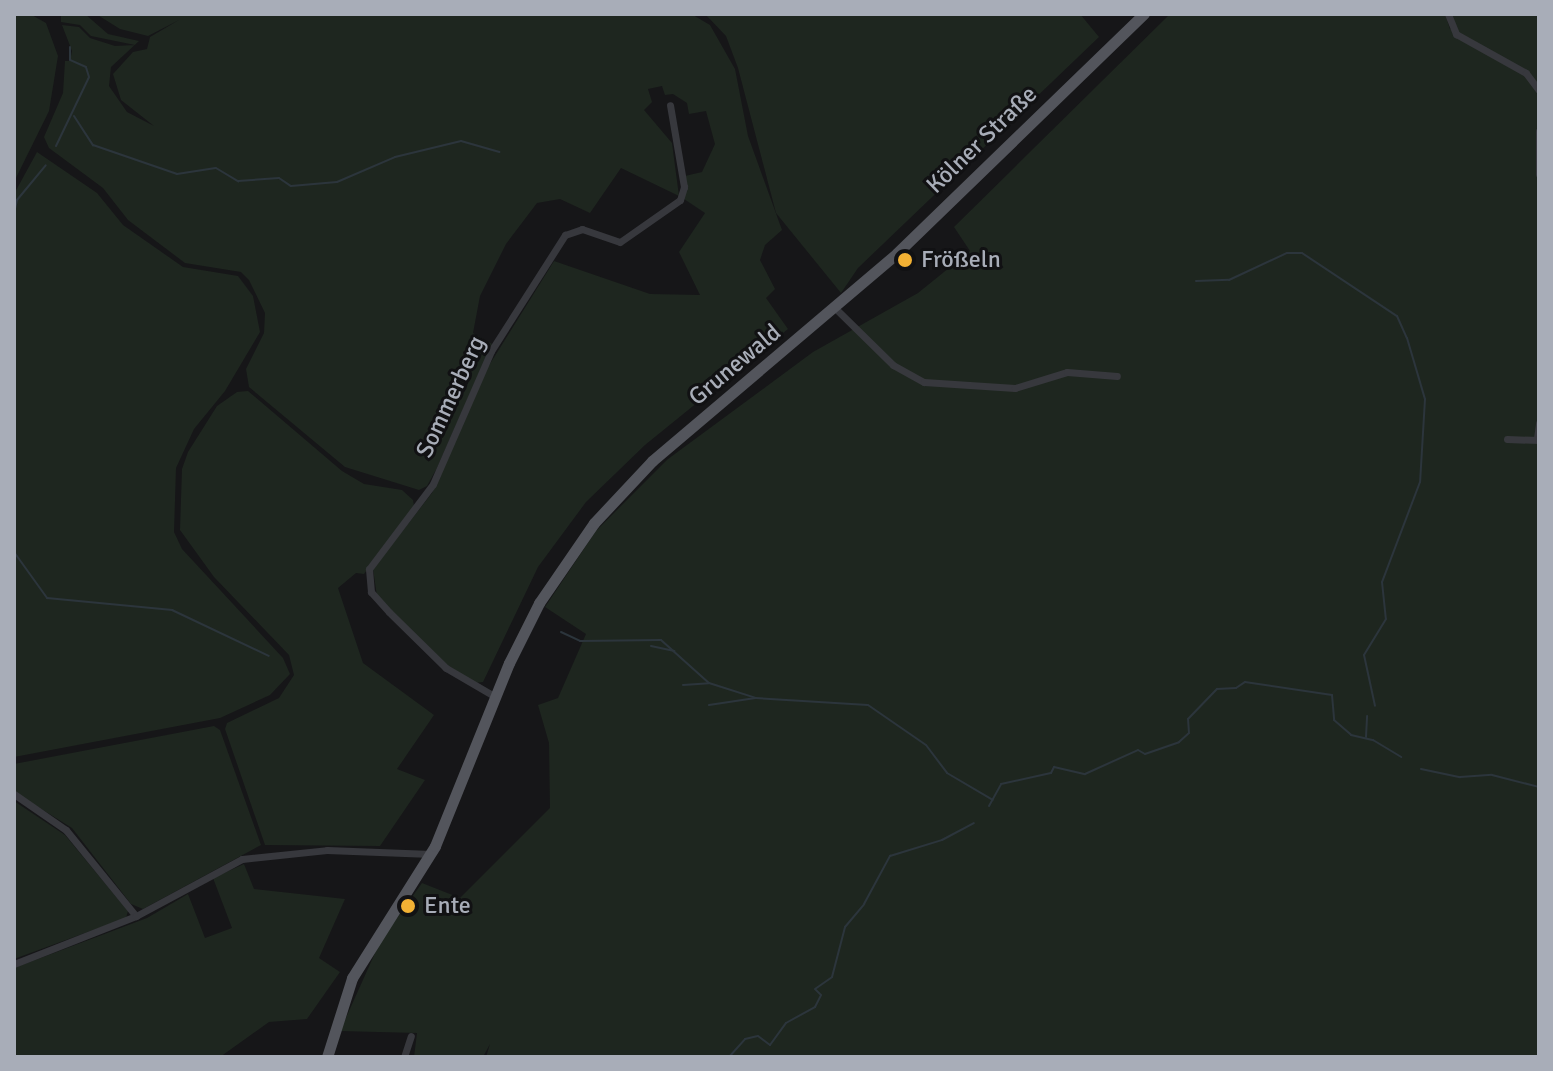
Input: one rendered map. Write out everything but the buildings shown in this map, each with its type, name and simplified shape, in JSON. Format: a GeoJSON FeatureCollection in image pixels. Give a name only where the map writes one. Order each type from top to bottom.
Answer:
{"type":"FeatureCollection","features":[{"type":"Feature","properties":{"kind":"main road","name":"Kölner Straße"},"geometry":{"type":"LineString","coordinates":[[843,302],[1144,14]]}},
{"type":"Feature","properties":{"kind":"main road","name":"Grunewald"},"geometry":{"type":"LineString","coordinates":[[327,1057],[344,996],[362,958],[431,854],[494,696],[564,562],[652,461],[843,302]]}},
{"type":"Feature","properties":{"kind":"street"},"geometry":{"type":"LineString","coordinates":[[1448,14],[1456,34],[1526,73],[1539,90]]}},
{"type":"Feature","properties":{"kind":"street","name":"Sommerberg"},"geometry":{"type":"LineString","coordinates":[[494,696],[446,668],[389,612],[371,592],[369,569],[433,484],[491,351],[565,235],[582,229],[620,242],[680,200],[684,187],[670,105]]}},
{"type":"Feature","properties":{"kind":"street"},"geometry":{"type":"LineString","coordinates":[[1539,131],[1539,174]]}},
{"type":"Feature","properties":{"kind":"street"},"geometry":{"type":"LineString","coordinates":[[843,302],[893,365],[924,382],[1015,388],[1067,372],[1117,376]]}},
{"type":"Feature","properties":{"kind":"street"},"geometry":{"type":"LineString","coordinates":[[1507,439],[1538,439],[1539,423]]}},
{"type":"Feature","properties":{"kind":"street"},"geometry":{"type":"LineString","coordinates":[[14,794],[66,830],[136,916]]}},
{"type":"Feature","properties":{"kind":"street"},"geometry":{"type":"LineString","coordinates":[[14,964],[136,916],[214,870],[267,853],[431,854]]}},
{"type":"Feature","properties":{"kind":"street"},"geometry":{"type":"LineString","coordinates":[[404,1057],[411,1036]]}},
{"type":"Feature","properties":{"kind":"shaded area"},"geometry":{"type":"Polygon","coordinates":[[[14,14],[30,14],[46,23],[58,56],[49,111],[14,182],[14,14]]]}},
{"type":"Feature","properties":{"kind":"shaded area"},"geometry":{"type":"Polygon","coordinates":[[[61,14],[85,14],[108,34],[139,41],[135,45],[91,36],[80,25],[61,22],[61,14]]]}},
{"type":"Feature","properties":{"kind":"shaded area"},"geometry":{"type":"Polygon","coordinates":[[[96,14],[693,15],[710,25],[735,69],[748,136],[782,230],[765,245],[760,260],[775,289],[766,298],[788,329],[645,445],[586,502],[538,567],[483,682],[475,683],[446,664],[377,596],[373,569],[432,493],[488,367],[554,261],[650,294],[700,295],[679,252],[705,213],[684,199],[685,176],[702,172],[715,144],[706,111],[689,114],[687,103],[673,94],[665,95],[662,86],[648,89],[652,102],[644,110],[672,143],[679,196],[621,168],[590,213],[560,199],[537,203],[506,244],[480,296],[473,333],[492,344],[437,468],[427,486],[419,490],[345,467],[249,387],[246,369],[264,333],[265,313],[249,280],[241,272],[185,263],[128,220],[103,188],[49,148],[44,137],[63,93],[65,61],[70,61],[72,51],[62,25],[79,27],[90,38],[115,46],[135,45],[111,67],[109,86],[127,112],[154,126],[121,100],[113,74],[133,52],[147,49],[150,37],[179,20],[148,36],[120,29],[96,14]]]}},
{"type":"Feature","properties":{"kind":"shaded area"},"geometry":{"type":"Polygon","coordinates":[[[705,14],[1080,14],[1099,37],[858,268],[841,293],[776,213],[738,68],[726,36],[705,14]]]}},
{"type":"Feature","properties":{"kind":"shaded area"},"geometry":{"type":"Polygon","coordinates":[[[1170,14],[1445,14],[1450,29],[1456,26],[1452,14],[1539,14],[1539,1057],[486,1057],[490,1044],[483,1057],[414,1057],[417,1033],[340,1031],[380,942],[422,883],[460,898],[550,808],[549,743],[538,705],[558,698],[586,634],[545,607],[596,531],[668,459],[813,352],[918,293],[970,251],[954,227],[1170,14]]]}},
{"type":"Feature","properties":{"kind":"shaded area"},"geometry":{"type":"Polygon","coordinates":[[[37,152],[97,193],[123,225],[183,267],[238,276],[253,296],[260,332],[225,391],[194,429],[176,468],[174,532],[182,549],[283,658],[290,674],[270,695],[220,718],[14,757],[14,194],[37,152]]]}},
{"type":"Feature","properties":{"kind":"shaded area"},"geometry":{"type":"Polygon","coordinates":[[[248,391],[342,471],[364,484],[402,490],[413,500],[414,506],[364,574],[356,573],[338,588],[363,663],[434,715],[397,769],[425,780],[380,846],[265,845],[225,729],[227,723],[279,698],[294,675],[289,655],[214,577],[180,530],[182,469],[188,452],[217,406],[237,392],[248,391]]]}},
{"type":"Feature","properties":{"kind":"shaded area"},"geometry":{"type":"Polygon","coordinates":[[[214,726],[220,730],[261,845],[143,909],[131,904],[72,828],[14,792],[14,764],[214,726]]]}},
{"type":"Feature","properties":{"kind":"shaded area"},"geometry":{"type":"Polygon","coordinates":[[[14,801],[65,835],[128,911],[126,918],[14,959],[14,801]]]}},
{"type":"Feature","properties":{"kind":"shaded area"},"geometry":{"type":"Polygon","coordinates":[[[244,864],[254,889],[345,899],[319,958],[340,972],[307,1019],[269,1022],[220,1057],[14,1057],[14,968],[147,918],[188,894],[205,938],[232,928],[213,878],[244,864]]]}},
{"type":"Feature","properties":{"kind":"waterway"},"geometry":{"type":"LineString","coordinates":[[56,146],[89,77],[86,67],[70,60],[70,47]]}},
{"type":"Feature","properties":{"kind":"waterway"},"geometry":{"type":"LineString","coordinates":[[74,116],[93,145],[177,174],[216,168],[238,181],[279,178],[291,186],[337,182],[395,157],[461,141],[499,152]]}},
{"type":"Feature","properties":{"kind":"waterway"},"geometry":{"type":"LineString","coordinates":[[14,213],[17,200],[46,165]]}},
{"type":"Feature","properties":{"kind":"waterway"},"geometry":{"type":"LineString","coordinates":[[1196,281],[1229,280],[1287,253],[1302,253],[1397,316],[1407,338],[1425,399],[1420,482],[1382,582],[1386,619],[1364,655],[1375,706]]}},
{"type":"Feature","properties":{"kind":"waterway"},"geometry":{"type":"LineString","coordinates":[[14,552],[47,598],[172,610],[269,656]]}},
{"type":"Feature","properties":{"kind":"waterway"},"geometry":{"type":"LineString","coordinates":[[561,632],[580,641],[661,640],[709,683],[756,698],[868,705],[926,745],[947,773],[993,800]]}},
{"type":"Feature","properties":{"kind":"waterway"},"geometry":{"type":"LineString","coordinates":[[651,646],[674,651]]}},
{"type":"Feature","properties":{"kind":"waterway"},"geometry":{"type":"LineString","coordinates":[[989,806],[1001,784],[1051,773],[1054,767],[1085,774],[1138,750],[1145,754],[1179,742],[1189,733],[1188,719],[1217,689],[1236,688],[1245,682],[1332,695],[1334,720],[1351,735],[1373,740],[1401,757]]}},
{"type":"Feature","properties":{"kind":"waterway"},"geometry":{"type":"LineString","coordinates":[[683,685],[709,683]]}},
{"type":"Feature","properties":{"kind":"waterway"},"geometry":{"type":"LineString","coordinates":[[709,705],[755,698]]}},
{"type":"Feature","properties":{"kind":"waterway"},"geometry":{"type":"LineString","coordinates":[[1366,737],[1367,716]]}},
{"type":"Feature","properties":{"kind":"waterway"},"geometry":{"type":"LineString","coordinates":[[1421,769],[1460,777],[1492,775],[1539,787]]}},
{"type":"Feature","properties":{"kind":"waterway"},"geometry":{"type":"LineString","coordinates":[[729,1057],[745,1039],[758,1036],[770,1045],[786,1023],[815,1007],[821,995],[815,989],[832,977],[845,927],[864,904],[890,856],[942,840],[974,823]]}},
{"type":"Feature","properties":{"kind":"place","name":"Frößeln"},"geometry":{"type":"Point","coordinates":[905,260]}},
{"type":"Feature","properties":{"kind":"place","name":"Ente"},"geometry":{"type":"Point","coordinates":[408,906]}}]}
